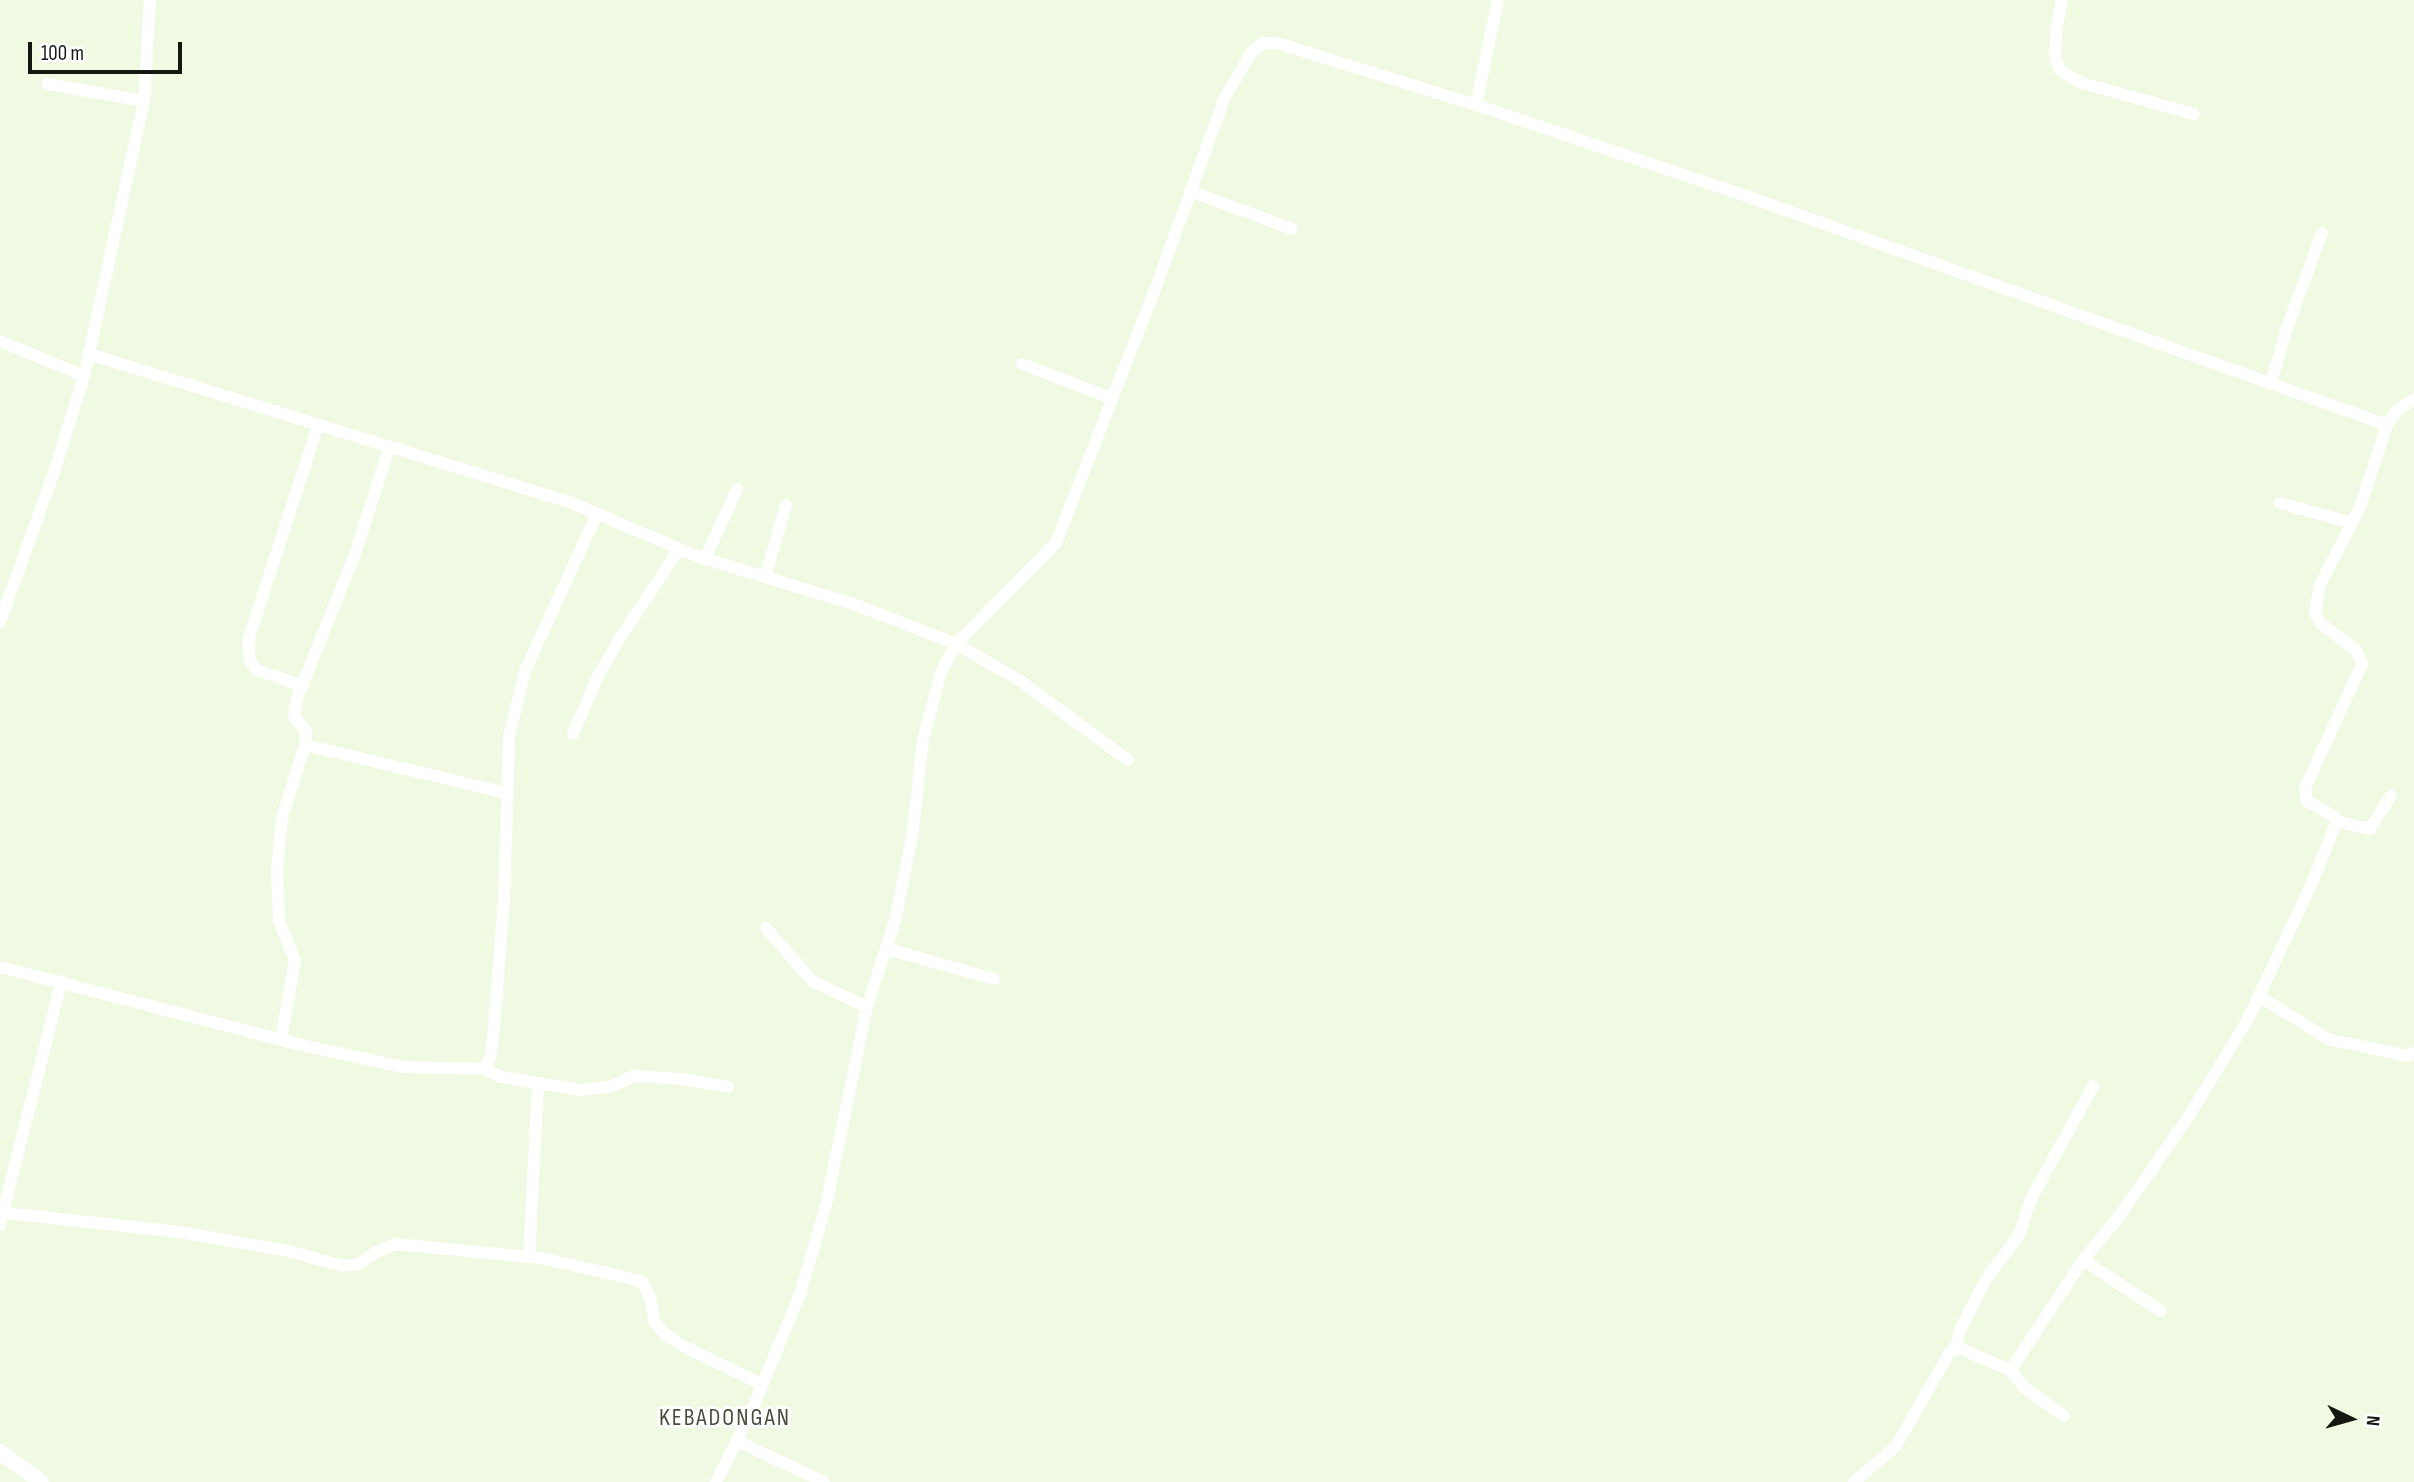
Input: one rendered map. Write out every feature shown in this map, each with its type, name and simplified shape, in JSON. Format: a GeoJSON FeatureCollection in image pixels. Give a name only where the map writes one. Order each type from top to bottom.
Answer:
{"type":"FeatureCollection","features":[{"type":"Feature","properties":{"kind":"main road"},"geometry":{"type":"LineString","coordinates":[[0,1452],[41,1482]]}},
{"type":"Feature","properties":{"kind":"street"},"geometry":{"type":"LineString","coordinates":[[0,622],[63,447],[84,376],[144,101],[150,0]]}},
{"type":"Feature","properties":{"kind":"street"},"geometry":{"type":"LineString","coordinates":[[1476,105],[1498,0]]}},
{"type":"Feature","properties":{"kind":"street"},"geometry":{"type":"LineString","coordinates":[[2062,0],[2056,32],[2055,58],[2060,70],[2082,83],[2193,114]]}},
{"type":"Feature","properties":{"kind":"street"},"geometry":{"type":"LineString","coordinates":[[716,1482],[763,1385],[801,1291],[826,1205],[842,1116],[867,1007],[888,949],[912,837],[925,730],[941,672],[956,644],[1056,542],[1224,99],[1251,53],[1263,43],[1277,43],[1476,105],[1735,192],[2387,425]]}},
{"type":"Feature","properties":{"kind":"street"},"geometry":{"type":"LineString","coordinates":[[47,84],[144,101]]}},
{"type":"Feature","properties":{"kind":"street"},"geometry":{"type":"LineString","coordinates":[[1190,191],[1293,229]]}},
{"type":"Feature","properties":{"kind":"street"},"geometry":{"type":"LineString","coordinates":[[2271,383],[2288,325],[2322,233]]}},
{"type":"Feature","properties":{"kind":"street"},"geometry":{"type":"LineString","coordinates":[[0,341],[84,376]]}},
{"type":"Feature","properties":{"kind":"street"},"geometry":{"type":"LineString","coordinates":[[89,354],[572,503],[705,559],[856,605],[956,644],[1019,680],[1128,760]]}},
{"type":"Feature","properties":{"kind":"street"},"geometry":{"type":"LineString","coordinates":[[1022,364],[1111,398]]}},
{"type":"Feature","properties":{"kind":"street"},"geometry":{"type":"LineString","coordinates":[[2391,796],[2370,829],[2337,821],[2335,817],[2307,801],[2305,788],[2362,664],[2356,650],[2320,623],[2315,612],[2320,585],[2352,523],[2387,425],[2396,411],[2414,399]]}},
{"type":"Feature","properties":{"kind":"street"},"geometry":{"type":"LineString","coordinates":[[303,686],[257,670],[250,662],[248,641],[318,425]]}},
{"type":"Feature","properties":{"kind":"street"},"geometry":{"type":"LineString","coordinates":[[281,1039],[295,961],[279,920],[277,870],[282,818],[305,745],[306,731],[294,716],[303,686],[355,554],[388,448]]}},
{"type":"Feature","properties":{"kind":"street"},"geometry":{"type":"LineString","coordinates":[[705,559],[737,489]]}},
{"type":"Feature","properties":{"kind":"street"},"geometry":{"type":"LineString","coordinates":[[2280,503],[2352,523]]}},
{"type":"Feature","properties":{"kind":"street"},"geometry":{"type":"LineString","coordinates":[[765,577],[786,505]]}},
{"type":"Feature","properties":{"kind":"street"},"geometry":{"type":"LineString","coordinates":[[484,1069],[491,1056],[504,899],[509,737],[525,671],[597,514]]}},
{"type":"Feature","properties":{"kind":"street"},"geometry":{"type":"LineString","coordinates":[[573,734],[598,676],[620,638],[680,549]]}},
{"type":"Feature","properties":{"kind":"street"},"geometry":{"type":"LineString","coordinates":[[305,745],[507,793]]}},
{"type":"Feature","properties":{"kind":"street"},"geometry":{"type":"LineString","coordinates":[[2009,1369],[2189,1116],[2259,996],[2313,881],[2337,821]]}},
{"type":"Feature","properties":{"kind":"street"},"geometry":{"type":"LineString","coordinates":[[766,928],[812,981],[867,1007]]}},
{"type":"Feature","properties":{"kind":"street"},"geometry":{"type":"LineString","coordinates":[[888,949],[994,979]]}},
{"type":"Feature","properties":{"kind":"street"},"geometry":{"type":"LineString","coordinates":[[0,967],[281,1039],[403,1067],[484,1069],[501,1077],[580,1090],[610,1087],[634,1076],[683,1079],[728,1087]]}},
{"type":"Feature","properties":{"kind":"street"},"geometry":{"type":"LineString","coordinates":[[61,982],[2,1219],[180,1232],[288,1251],[344,1266],[359,1264],[376,1252],[395,1244],[529,1257],[642,1282],[650,1297],[655,1323],[665,1334],[683,1346],[763,1385]]}},
{"type":"Feature","properties":{"kind":"street"},"geometry":{"type":"LineString","coordinates":[[2259,996],[2328,1039],[2407,1056],[2414,1053]]}},
{"type":"Feature","properties":{"kind":"street"},"geometry":{"type":"LineString","coordinates":[[529,1257],[538,1084]]}},
{"type":"Feature","properties":{"kind":"street"},"geometry":{"type":"LineString","coordinates":[[1854,1482],[1896,1446],[1950,1352],[1955,1349],[1960,1330],[1986,1279],[2019,1235],[2031,1199],[2093,1086]]}},
{"type":"Feature","properties":{"kind":"street"},"geometry":{"type":"LineString","coordinates":[[2084,1261],[2161,1311]]}},
{"type":"Feature","properties":{"kind":"street"},"geometry":{"type":"LineString","coordinates":[[1955,1349],[2009,1369],[2025,1388],[2064,1416]]}},
{"type":"Feature","properties":{"kind":"street"},"geometry":{"type":"LineString","coordinates":[[737,1441],[824,1482]]}},
{"type":"Feature","properties":{"kind":"district","name":"KEBADONGAN"},"geometry":{"type":"Point","coordinates":[725,1418]}}]}
